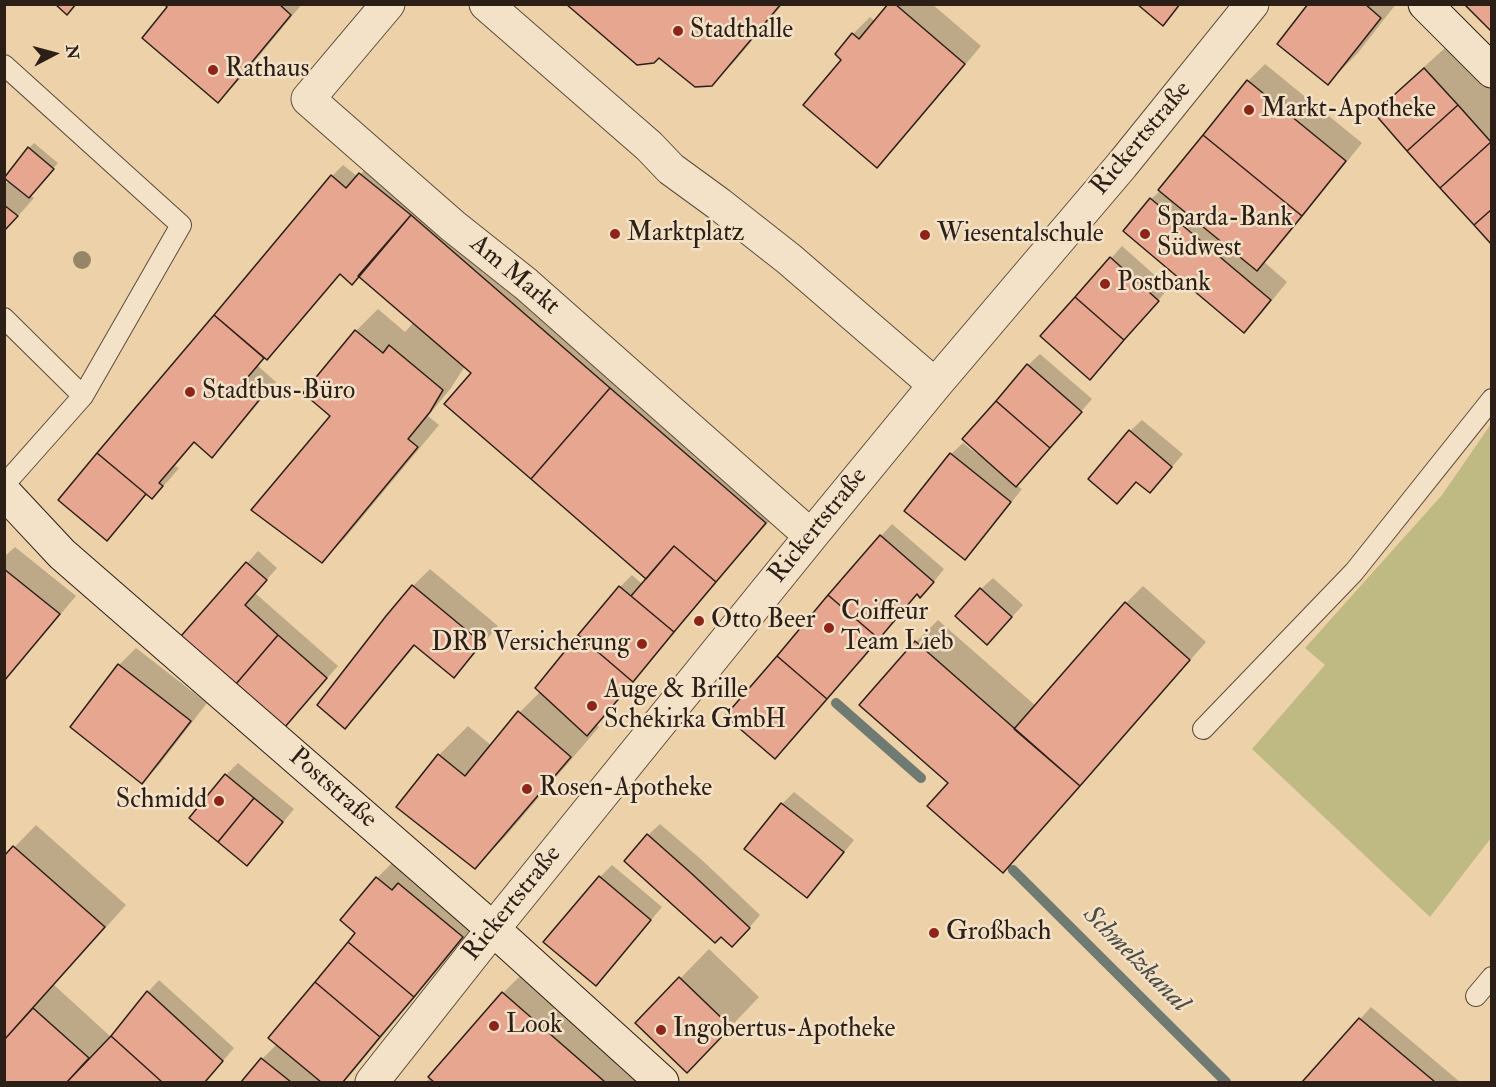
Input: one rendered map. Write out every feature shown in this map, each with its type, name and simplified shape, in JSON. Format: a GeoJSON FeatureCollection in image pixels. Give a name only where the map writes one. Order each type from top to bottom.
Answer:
{"type":"FeatureCollection","features":[{"type":"Feature","properties":{"kind":"street","name":"Am Markt"},"geometry":{"type":"LineString","coordinates":[[388,4],[308,99],[453,226],[526,284],[811,536]]}},
{"type":"Feature","properties":{"kind":"street"},"geometry":{"type":"LineString","coordinates":[[486,4],[649,146],[671,169],[789,259],[935,385]]}},
{"type":"Feature","properties":{"kind":"street","name":"Rickertstraße"},"geometry":{"type":"LineString","coordinates":[[372,1083],[493,929],[811,536],[935,385],[1122,165],[1252,4]]}},
{"type":"Feature","properties":{"kind":"street"},"geometry":{"type":"LineString","coordinates":[[1425,4],[1491,70]]}},
{"type":"Feature","properties":{"kind":"street","name":"Poststraße"},"geometry":{"type":"LineString","coordinates":[[4,492],[71,562],[493,929],[662,1083]]}},
{"type":"Feature","properties":{"kind":"lane"},"geometry":{"type":"LineString","coordinates":[[4,65],[181,225],[83,396],[4,485]]}},
{"type":"Feature","properties":{"kind":"lane"},"geometry":{"type":"LineString","coordinates":[[4,318],[83,396]]}},
{"type":"Feature","properties":{"kind":"lane"},"geometry":{"type":"LineString","coordinates":[[1203,729],[1354,572],[1491,399]]}},
{"type":"Feature","properties":{"kind":"lane"},"geometry":{"type":"LineString","coordinates":[[1476,996],[1491,977]]}},
{"type":"Feature","properties":{"kind":"shaded area"},"geometry":{"type":"Polygon","coordinates":[[[1491,424],[1491,838],[1430,917],[1252,749],[1325,665],[1305,648],[1442,495],[1491,424]]]}},
{"type":"Feature","properties":{"kind":"building"},"geometry":{"type":"Polygon","coordinates":[[[55,4],[76,4],[67,15],[55,4]]]}},
{"type":"Feature","properties":{"kind":"building","name":"Rathaus"},"geometry":{"type":"Polygon","coordinates":[[[164,4],[279,4],[291,15],[218,103],[142,38],[167,7],[164,4]]]}},
{"type":"Feature","properties":{"kind":"building","name":"Stadthalle"},"geometry":{"type":"Polygon","coordinates":[[[566,4],[781,4],[712,86],[695,87],[659,58],[654,63],[637,65],[566,4]]]}},
{"type":"Feature","properties":{"kind":"building"},"geometry":{"type":"Polygon","coordinates":[[[888,4],[895,4],[965,64],[877,168],[803,105],[841,60],[835,54],[852,33],[859,39],[888,4]]]}},
{"type":"Feature","properties":{"kind":"building"},"geometry":{"type":"Polygon","coordinates":[[[1137,4],[1180,4],[1163,26],[1137,4]]]}},
{"type":"Feature","properties":{"kind":"building"},"geometry":{"type":"Polygon","coordinates":[[[1308,4],[1365,4],[1381,18],[1328,85],[1277,44],[1308,4]]]}},
{"type":"Feature","properties":{"kind":"building"},"geometry":{"type":"Polygon","coordinates":[[[1464,4],[1492,4],[1492,32],[1464,4]]]}},
{"type":"Feature","properties":{"kind":"building"},"geometry":{"type":"Polygon","coordinates":[[[1424,68],[1458,105],[1407,151],[1374,113],[1424,68]]]}},
{"type":"Feature","properties":{"kind":"building"},"geometry":{"type":"Polygon","coordinates":[[[1247,80],[1346,161],[1302,216],[1203,135],[1247,80]]]}},
{"type":"Feature","properties":{"kind":"building"},"geometry":{"type":"Polygon","coordinates":[[[1458,105],[1491,142],[1440,188],[1407,151],[1458,105]]]}},
{"type":"Feature","properties":{"kind":"building"},"geometry":{"type":"Polygon","coordinates":[[[1203,135],[1302,216],[1257,271],[1158,190],[1203,135]]]}},
{"type":"Feature","properties":{"kind":"building"},"geometry":{"type":"Polygon","coordinates":[[[1491,142],[1492,209],[1474,225],[1440,188],[1491,142]]]}},
{"type":"Feature","properties":{"kind":"building"},"geometry":{"type":"Polygon","coordinates":[[[28,147],[54,169],[29,198],[4,178],[28,147]]]}},
{"type":"Feature","properties":{"kind":"building"},"geometry":{"type":"Polygon","coordinates":[[[359,173],[411,215],[352,285],[340,274],[267,360],[214,315],[331,175],[346,188],[359,173]]]}},
{"type":"Feature","properties":{"kind":"building"},"geometry":{"type":"Polygon","coordinates":[[[1150,198],[1271,300],[1244,333],[1123,231],[1150,198]]]}},
{"type":"Feature","properties":{"kind":"building"},"geometry":{"type":"Polygon","coordinates":[[[4,205],[18,216],[4,231],[4,205]]]}},
{"type":"Feature","properties":{"kind":"building"},"geometry":{"type":"Polygon","coordinates":[[[1492,209],[1492,245],[1474,225],[1492,209]]]}},
{"type":"Feature","properties":{"kind":"building"},"geometry":{"type":"Polygon","coordinates":[[[411,215],[610,388],[531,479],[444,404],[471,373],[358,276],[411,215]]]}},
{"type":"Feature","properties":{"kind":"building"},"geometry":{"type":"Polygon","coordinates":[[[1110,257],[1159,301],[1124,340],[1075,297],[1110,257]]]}},
{"type":"Feature","properties":{"kind":"building"},"geometry":{"type":"Polygon","coordinates":[[[1075,297],[1124,340],[1090,380],[1040,336],[1075,297]]]}},
{"type":"Feature","properties":{"kind":"building"},"geometry":{"type":"Polygon","coordinates":[[[214,315],[264,358],[242,384],[260,399],[212,458],[194,442],[159,483],[163,486],[152,499],[97,453],[214,315]]]}},
{"type":"Feature","properties":{"kind":"building"},"geometry":{"type":"Polygon","coordinates":[[[355,330],[383,353],[389,345],[443,390],[430,412],[408,439],[418,447],[322,563],[251,510],[330,416],[303,393],[355,330]]]}},
{"type":"Feature","properties":{"kind":"building"},"geometry":{"type":"Polygon","coordinates":[[[1027,364],[1082,412],[1050,448],[996,401],[1027,364]]]}},
{"type":"Feature","properties":{"kind":"building"},"geometry":{"type":"Polygon","coordinates":[[[610,388],[766,523],[716,582],[674,546],[646,579],[531,479],[610,388]]]}},
{"type":"Feature","properties":{"kind":"building"},"geometry":{"type":"Polygon","coordinates":[[[996,401],[1050,448],[1016,487],[962,439],[996,401]]]}},
{"type":"Feature","properties":{"kind":"building"},"geometry":{"type":"Polygon","coordinates":[[[1129,430],[1172,467],[1150,493],[1136,482],[1117,504],[1088,479],[1129,430]]]}},
{"type":"Feature","properties":{"kind":"building"},"geometry":{"type":"Polygon","coordinates":[[[97,453],[146,494],[107,541],[58,500],[97,453]]]}},
{"type":"Feature","properties":{"kind":"building"},"geometry":{"type":"Polygon","coordinates":[[[950,453],[1011,502],[965,560],[904,511],[950,453]]]}},
{"type":"Feature","properties":{"kind":"building"},"geometry":{"type":"Polygon","coordinates":[[[880,535],[934,582],[920,598],[917,594],[879,639],[828,595],[880,535]]]}},
{"type":"Feature","properties":{"kind":"building"},"geometry":{"type":"Polygon","coordinates":[[[674,546],[716,582],[674,632],[631,596],[674,546]]]}},
{"type":"Feature","properties":{"kind":"building"},"geometry":{"type":"Polygon","coordinates":[[[246,562],[267,580],[245,605],[278,635],[236,684],[181,636],[246,562]]]}},
{"type":"Feature","properties":{"kind":"building"},"geometry":{"type":"Polygon","coordinates":[[[4,569],[60,614],[4,681],[4,569]]]}},
{"type":"Feature","properties":{"kind":"building"},"geometry":{"type":"Polygon","coordinates":[[[412,585],[482,643],[454,678],[414,645],[345,729],[317,705],[412,585]]]}},
{"type":"Feature","properties":{"kind":"building"},"geometry":{"type":"Polygon","coordinates":[[[619,586],[674,632],[633,682],[578,635],[619,586]]]}},
{"type":"Feature","properties":{"kind":"building"},"geometry":{"type":"Polygon","coordinates":[[[980,588],[1012,617],[987,645],[955,616],[980,588]]]}},
{"type":"Feature","properties":{"kind":"building"},"geometry":{"type":"Polygon","coordinates":[[[828,595],[879,639],[827,699],[777,656],[828,595]]]}},
{"type":"Feature","properties":{"kind":"building"},"geometry":{"type":"Polygon","coordinates":[[[1125,602],[1190,660],[1080,786],[1014,729],[1125,602]]]}},
{"type":"Feature","properties":{"kind":"building"},"geometry":{"type":"Polygon","coordinates":[[[278,635],[327,678],[285,727],[236,684],[278,635]]]}},
{"type":"Feature","properties":{"kind":"building"},"geometry":{"type":"Polygon","coordinates":[[[578,635],[633,682],[587,736],[535,688],[578,635]]]}},
{"type":"Feature","properties":{"kind":"building"},"geometry":{"type":"Polygon","coordinates":[[[915,641],[1080,786],[1003,873],[927,806],[948,783],[859,705],[915,641]]]}},
{"type":"Feature","properties":{"kind":"building"},"geometry":{"type":"Polygon","coordinates":[[[777,656],[827,699],[775,759],[725,716],[777,656]]]}},
{"type":"Feature","properties":{"kind":"building"},"geometry":{"type":"Polygon","coordinates":[[[118,664],[191,721],[142,784],[70,727],[118,664]]]}},
{"type":"Feature","properties":{"kind":"building"},"geometry":{"type":"Polygon","coordinates":[[[518,711],[571,757],[475,869],[396,807],[438,754],[465,776],[518,711]]]}},
{"type":"Feature","properties":{"kind":"building"},"geometry":{"type":"Polygon","coordinates":[[[225,774],[254,798],[218,842],[189,818],[225,774]]]}},
{"type":"Feature","properties":{"kind":"building"},"geometry":{"type":"Polygon","coordinates":[[[254,798],[283,822],[247,866],[218,842],[254,798]]]}},
{"type":"Feature","properties":{"kind":"building"},"geometry":{"type":"Polygon","coordinates":[[[781,803],[844,852],[807,898],[744,849],[781,803]]]}},
{"type":"Feature","properties":{"kind":"building"},"geometry":{"type":"Polygon","coordinates":[[[647,834],[750,928],[732,947],[721,937],[715,943],[624,861],[647,834]]]}},
{"type":"Feature","properties":{"kind":"building"},"geometry":{"type":"Polygon","coordinates":[[[13,846],[105,927],[4,1040],[4,856],[13,846]]]}},
{"type":"Feature","properties":{"kind":"building"},"geometry":{"type":"Polygon","coordinates":[[[599,876],[651,920],[596,986],[543,942],[599,876]]]}},
{"type":"Feature","properties":{"kind":"building"},"geometry":{"type":"Polygon","coordinates":[[[376,877],[392,890],[398,883],[463,937],[414,997],[348,942],[355,933],[340,920],[376,877]]]}},
{"type":"Feature","properties":{"kind":"building"},"geometry":{"type":"Polygon","coordinates":[[[348,942],[414,997],[380,1037],[315,982],[348,942]]]}},
{"type":"Feature","properties":{"kind":"building"},"geometry":{"type":"Polygon","coordinates":[[[679,977],[731,1027],[687,1073],[635,1023],[679,977]]]}},
{"type":"Feature","properties":{"kind":"building"},"geometry":{"type":"Polygon","coordinates":[[[315,982],[380,1037],[343,1082],[321,1082],[268,1038],[315,982]]]}},
{"type":"Feature","properties":{"kind":"building"},"geometry":{"type":"Polygon","coordinates":[[[147,991],[223,1061],[205,1082],[162,1082],[111,1036],[147,991]]]}},
{"type":"Feature","properties":{"kind":"building"},"geometry":{"type":"Polygon","coordinates":[[[502,992],[605,1082],[434,1082],[428,1077],[502,992]]]}},
{"type":"Feature","properties":{"kind":"building"},"geometry":{"type":"Polygon","coordinates":[[[33,1008],[89,1058],[67,1082],[4,1082],[4,1040],[33,1008]]]}},
{"type":"Feature","properties":{"kind":"building"},"geometry":{"type":"Polygon","coordinates":[[[1359,1018],[1435,1082],[1302,1082],[1359,1018]]]}},
{"type":"Feature","properties":{"kind":"building"},"geometry":{"type":"Polygon","coordinates":[[[111,1036],[162,1082],[67,1082],[111,1036]]]}},
{"type":"Feature","properties":{"kind":"building"},"geometry":{"type":"Polygon","coordinates":[[[261,1058],[291,1082],[241,1082],[261,1058]]]}},
{"type":"Feature","properties":{"kind":"waterway","name":"Schmelzkanal"},"geometry":{"type":"LineString","coordinates":[[836,703],[921,778]]}},
{"type":"Feature","properties":{"kind":"waterway","name":"Schmelzkanal"},"geometry":{"type":"LineString","coordinates":[[1013,870],[1226,1082]]}},
{"type":"Feature","properties":{"kind":"place","name":"Stadthalle"},"geometry":{"type":"Point","coordinates":[678,31]}},
{"type":"Feature","properties":{"kind":"place","name":"Rathaus"},"geometry":{"type":"Point","coordinates":[213,70]}},
{"type":"Feature","properties":{"kind":"place","name":"Markt-Apotheke"},"geometry":{"type":"Point","coordinates":[1249,110]}},
{"type":"Feature","properties":{"kind":"place","name":"Marktplatz"},"geometry":{"type":"Point","coordinates":[615,234]}},
{"type":"Feature","properties":{"kind":"place","name":"Sparda-Bank Südwest"},"geometry":{"type":"Point","coordinates":[1145,234]}},
{"type":"Feature","properties":{"kind":"place","name":"Wiesentalschule"},"geometry":{"type":"Point","coordinates":[925,235]}},
{"type":"Feature","properties":{"kind":"place","name":"Postbank"},"geometry":{"type":"Point","coordinates":[1105,284]}},
{"type":"Feature","properties":{"kind":"place","name":"Stadtbus-Büro"},"geometry":{"type":"Point","coordinates":[190,392]}},
{"type":"Feature","properties":{"kind":"place","name":"Otto Beer"},"geometry":{"type":"Point","coordinates":[699,621]}},
{"type":"Feature","properties":{"kind":"place","name":"Coiffeur Team Lieb"},"geometry":{"type":"Point","coordinates":[829,628]}},
{"type":"Feature","properties":{"kind":"place","name":"DRB Versicherung"},"geometry":{"type":"Point","coordinates":[642,644]}},
{"type":"Feature","properties":{"kind":"place","name":"Auge & Brille Schekirka GmbH"},"geometry":{"type":"Point","coordinates":[592,706]}},
{"type":"Feature","properties":{"kind":"place","name":"Rosen-Apotheke"},"geometry":{"type":"Point","coordinates":[527,789]}},
{"type":"Feature","properties":{"kind":"place","name":"Schmidd"},"geometry":{"type":"Point","coordinates":[219,801]}},
{"type":"Feature","properties":{"kind":"place","name":"Großbach"},"geometry":{"type":"Point","coordinates":[934,933]}},
{"type":"Feature","properties":{"kind":"place","name":"Look"},"geometry":{"type":"Point","coordinates":[494,1026]}},
{"type":"Feature","properties":{"kind":"place","name":"Ingobertus-Apotheke"},"geometry":{"type":"Point","coordinates":[661,1030]}}]}
